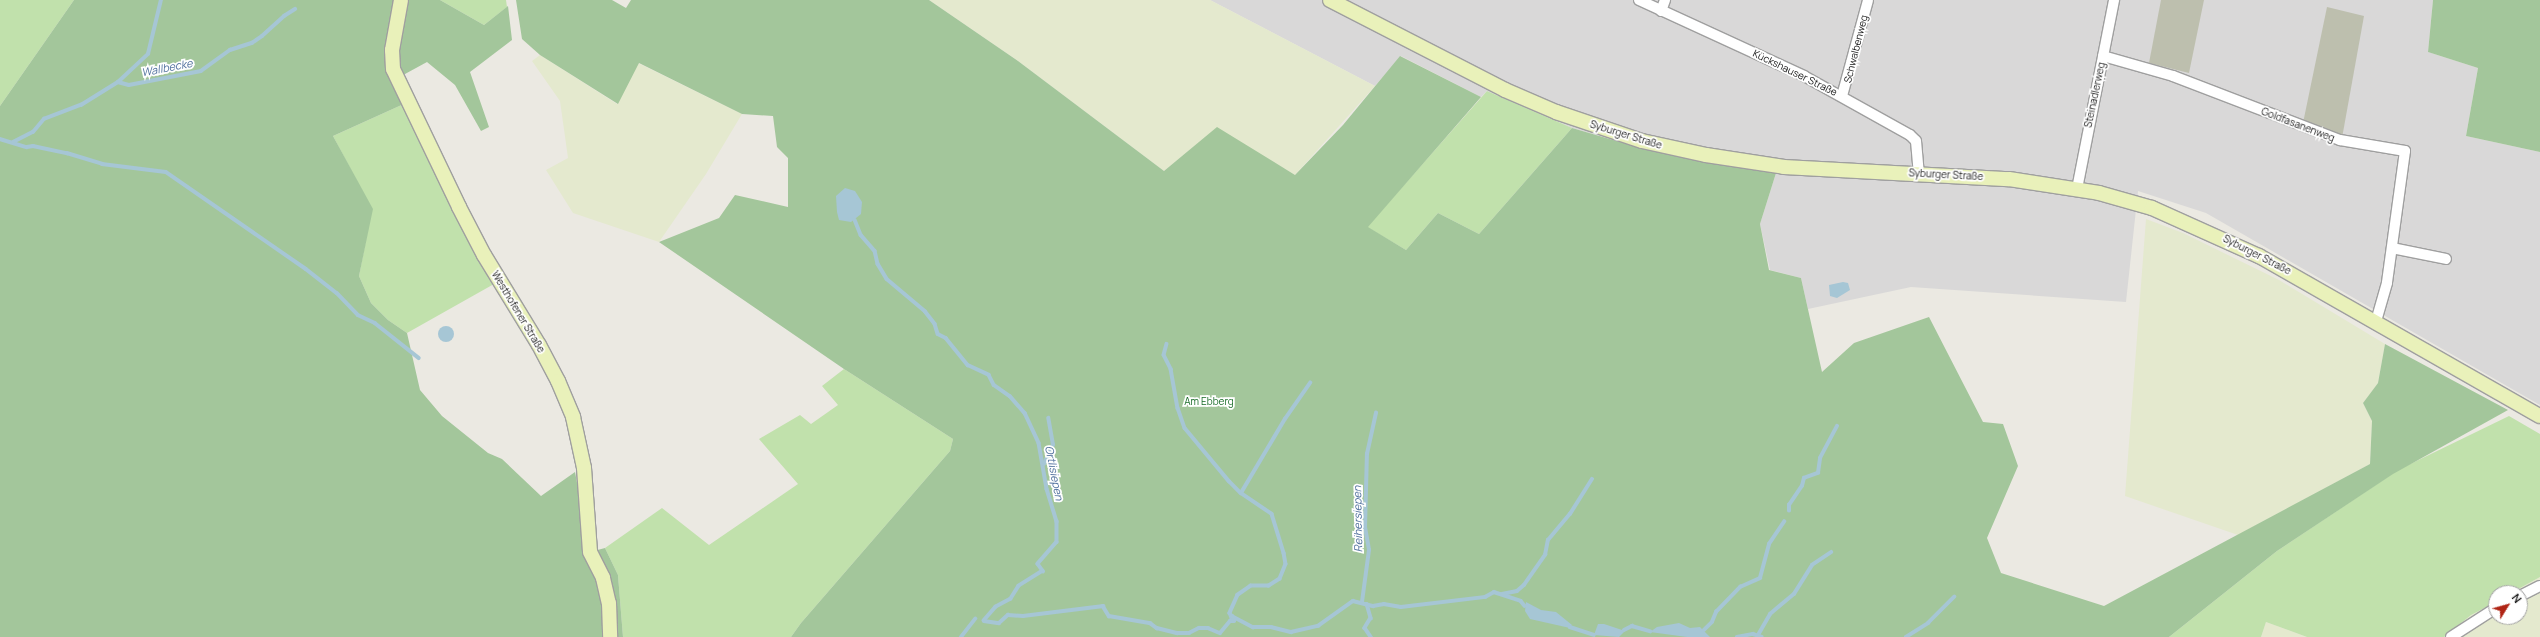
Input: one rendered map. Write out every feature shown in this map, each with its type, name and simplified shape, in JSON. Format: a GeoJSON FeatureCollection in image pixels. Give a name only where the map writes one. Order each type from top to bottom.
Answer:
{"type":"FeatureCollection","features":[{"type":"Feature","properties":{"kind":"street","name":"Westhofener Straße"},"geometry":{"type":"LineString","coordinates":[[400,0],[392,50],[393,69],[459,207],[484,255],[543,352],[573,417],[584,468],[590,552],[604,578],[609,603],[610,637]]}},
{"type":"Feature","properties":{"kind":"street","name":"Syburger Straße"},"geometry":{"type":"LineString","coordinates":[[1330,0],[1505,90],[1556,112],[1621,135],[1674,149],[1746,162],[1791,167],[1979,176],[2077,190],[2134,202],[2189,222],[2259,256],[2376,321],[2540,416]]}},
{"type":"Feature","properties":{"kind":"street","name":"Kückshauser Straße"},"geometry":{"type":"LineString","coordinates":[[1639,0],[1763,56],[1842,96],[1910,135],[1916,141],[1919,174]]}},
{"type":"Feature","properties":{"kind":"street"},"geometry":{"type":"LineString","coordinates":[[1661,11],[1665,0]]}},
{"type":"Feature","properties":{"kind":"street","name":"Schwalbenweg"},"geometry":{"type":"LineString","coordinates":[[1842,96],[1868,0]]}},
{"type":"Feature","properties":{"kind":"street","name":"Steinadlerweg"},"geometry":{"type":"LineString","coordinates":[[2077,190],[2114,0]]}},
{"type":"Feature","properties":{"kind":"street","name":"Goldfasanenweg"},"geometry":{"type":"LineString","coordinates":[[2103,56],[2173,76],[2340,140],[2404,151],[2392,248],[2381,310],[2376,321]]}},
{"type":"Feature","properties":{"kind":"street"},"geometry":{"type":"LineString","coordinates":[[2392,248],[2446,259]]}},
{"type":"Feature","properties":{"kind":"street"},"geometry":{"type":"LineString","coordinates":[[2528,592],[2540,586]]}},
{"type":"Feature","properties":{"kind":"street"},"geometry":{"type":"LineString","coordinates":[[2451,637],[2488,613]]}},
{"type":"Feature","properties":{"kind":"shaded area"},"geometry":{"type":"Polygon","coordinates":[[[929,0],[1210,0],[1375,86],[1295,175],[1217,128],[1164,171],[1018,61],[929,0]]]}},
{"type":"Feature","properties":{"kind":"shaded area"},"geometry":{"type":"Polygon","coordinates":[[[1210,0],[2433,0],[2428,52],[2478,68],[2466,136],[2540,152],[2540,405],[2206,213],[2138,191],[2126,302],[1911,287],[1808,309],[1801,278],[1770,270],[1760,224],[1776,173],[1644,149],[1572,128],[1487,91],[1481,97],[1401,56],[1375,86],[1210,0]]]}},
{"type":"Feature","properties":{"kind":"shaded area"},"geometry":{"type":"Polygon","coordinates":[[[2161,0],[2204,0],[2189,73],[2149,63],[2161,0]]]}},
{"type":"Feature","properties":{"kind":"shaded area"},"geometry":{"type":"Polygon","coordinates":[[[2327,7],[2364,16],[2342,138],[2303,123],[2327,7]]]}},
{"type":"Feature","properties":{"kind":"shaded area"},"geometry":{"type":"Polygon","coordinates":[[[540,55],[617,104],[638,63],[742,114],[706,174],[659,242],[573,213],[546,170],[568,158],[560,101],[532,61],[540,55]]]}},
{"type":"Feature","properties":{"kind":"shaded area"},"geometry":{"type":"Polygon","coordinates":[[[2146,219],[2183,233],[2279,280],[2385,344],[2378,383],[2363,403],[2372,421],[2370,464],[2238,535],[2125,496],[2146,219]]]}},
{"type":"Feature","properties":{"kind":"shaded area"},"geometry":{"type":"Polygon","coordinates":[[[2540,577],[2540,637],[2444,637],[2471,615],[2488,606],[2488,625],[2528,625],[2528,585],[2526,585],[2540,577]]]}},
{"type":"Feature","properties":{"kind":"shaded area"},"geometry":{"type":"Polygon","coordinates":[[[2266,622],[2307,637],[2261,637],[2266,622]]]}},
{"type":"Feature","properties":{"kind":"green space"},"geometry":{"type":"Polygon","coordinates":[[[0,0],[74,0],[0,106],[0,0]]]}},
{"type":"Feature","properties":{"kind":"green space"},"geometry":{"type":"Polygon","coordinates":[[[74,0],[440,0],[484,25],[508,6],[512,40],[470,72],[489,127],[481,131],[455,85],[427,62],[394,80],[406,103],[333,136],[373,209],[359,276],[371,303],[388,320],[407,333],[420,390],[442,416],[488,453],[502,459],[541,496],[575,472],[590,552],[605,548],[618,575],[623,637],[0,637],[0,106],[74,0]]]}},
{"type":"Feature","properties":{"kind":"green space"},"geometry":{"type":"Polygon","coordinates":[[[440,0],[506,0],[507,7],[484,25],[440,0]]]}},
{"type":"Feature","properties":{"kind":"green space","name":"Am Ebberg"},"geometry":{"type":"Polygon","coordinates":[[[516,0],[612,0],[626,8],[631,0],[929,0],[1018,61],[1164,171],[1217,127],[1295,175],[1343,125],[1400,56],[1481,97],[1368,227],[1406,250],[1438,213],[1479,234],[1572,128],[1644,149],[1776,173],[1760,224],[1769,270],[1801,278],[1822,372],[1854,343],[1929,317],[1983,422],[2003,424],[2018,466],[1987,538],[2001,573],[2104,606],[2370,464],[2372,421],[2363,403],[2378,383],[2385,344],[2508,410],[2393,474],[2277,551],[2169,637],[791,637],[801,623],[950,451],[953,439],[844,369],[659,242],[719,218],[735,195],[788,207],[788,158],[777,147],[773,116],[742,114],[639,63],[618,104],[540,55],[522,39],[516,0]]]}},
{"type":"Feature","properties":{"kind":"green space"},"geometry":{"type":"Polygon","coordinates":[[[2433,0],[2540,0],[2540,152],[2466,136],[2478,68],[2428,52],[2433,0]]]}},
{"type":"Feature","properties":{"kind":"green space"},"geometry":{"type":"Polygon","coordinates":[[[1487,91],[1572,128],[1479,234],[1438,213],[1406,250],[1367,227],[1487,91]]]}},
{"type":"Feature","properties":{"kind":"green space"},"geometry":{"type":"Polygon","coordinates":[[[406,103],[494,284],[407,333],[388,320],[371,303],[359,276],[372,209],[333,136],[406,103]]]}},
{"type":"Feature","properties":{"kind":"green space"},"geometry":{"type":"Polygon","coordinates":[[[844,369],[953,439],[950,451],[801,623],[791,637],[623,637],[618,575],[605,548],[662,508],[709,545],[798,484],[759,439],[800,415],[811,424],[838,405],[822,386],[844,369]]]}},
{"type":"Feature","properties":{"kind":"green space"},"geometry":{"type":"Polygon","coordinates":[[[2509,416],[2540,434],[2540,577],[2526,585],[2488,585],[2488,606],[2471,615],[2444,637],[2307,637],[2266,622],[2261,637],[2169,637],[2277,551],[2398,470],[2509,416]]]}},
{"type":"Feature","properties":{"kind":"water"},"geometry":{"type":"Polygon","coordinates":[[[845,188],[855,191],[862,202],[861,214],[851,222],[839,220],[837,212],[836,196],[845,188]]]}},
{"type":"Feature","properties":{"kind":"water"},"geometry":{"type":"Polygon","coordinates":[[[1843,282],[1848,283],[1850,290],[1837,298],[1830,296],[1829,285],[1843,282]]]}},
{"type":"Feature","properties":{"kind":"water"},"geometry":{"type":"Polygon","coordinates":[[[446,326],[453,331],[454,334],[449,341],[446,342],[439,337],[438,334],[443,327],[446,326]]]}},
{"type":"Feature","properties":{"kind":"water"},"geometry":{"type":"Polygon","coordinates":[[[1526,602],[1541,610],[1556,612],[1572,625],[1570,628],[1530,619],[1525,611],[1526,602]]]}},
{"type":"Feature","properties":{"kind":"water"},"geometry":{"type":"Polygon","coordinates":[[[1679,623],[1690,628],[1700,627],[1710,637],[1687,637],[1650,632],[1657,627],[1679,623]]]}},
{"type":"Feature","properties":{"kind":"water"},"geometry":{"type":"Polygon","coordinates":[[[1598,624],[1604,624],[1625,631],[1619,637],[1594,635],[1598,624]]]}},
{"type":"Feature","properties":{"kind":"waterway"},"geometry":{"type":"LineString","coordinates":[[13,142],[33,132],[44,119],[81,105],[118,82],[148,54],[161,0]]}},
{"type":"Feature","properties":{"kind":"waterway","name":"Wallbecke"},"geometry":{"type":"LineString","coordinates":[[118,82],[129,85],[201,71],[230,50],[252,43],[284,16],[295,9]]}},
{"type":"Feature","properties":{"kind":"waterway"},"geometry":{"type":"LineString","coordinates":[[0,139],[27,147],[33,146],[67,153],[102,164],[166,172],[306,269],[337,293],[358,315],[375,323],[419,358]]}},
{"type":"Feature","properties":{"kind":"waterway","name":"Ortlisiepen"},"geometry":{"type":"LineString","coordinates":[[855,220],[861,235],[875,251],[878,264],[887,279],[925,311],[935,324],[938,334],[946,338],[968,365],[989,375],[994,385],[1010,396],[1025,413],[1039,443],[1047,489],[1057,521],[1057,542],[1038,564],[1043,571],[1019,586],[1011,599],[996,607],[984,621]]}},
{"type":"Feature","properties":{"kind":"waterway"},"geometry":{"type":"LineString","coordinates":[[1167,344],[1164,355],[1171,369],[1178,408],[1185,428],[1229,481],[1241,493],[1272,514],[1284,553],[1286,564],[1280,579],[1269,586],[1251,586],[1238,595],[1230,613],[1232,618]]}},
{"type":"Feature","properties":{"kind":"waterway"},"geometry":{"type":"LineString","coordinates":[[1241,493],[1285,419],[1310,383]]}},
{"type":"Feature","properties":{"kind":"waterway","name":"Reihersiepen"},"geometry":{"type":"LineString","coordinates":[[1362,602],[1369,550],[1365,528],[1367,454],[1376,413]]}},
{"type":"Feature","properties":{"kind":"waterway"},"geometry":{"type":"LineString","coordinates":[[1044,464],[1053,445],[1048,418]]}},
{"type":"Feature","properties":{"kind":"waterway"},"geometry":{"type":"LineString","coordinates":[[1789,511],[1789,505],[1802,486],[1804,478],[1818,473],[1820,458],[1837,426]]}},
{"type":"Feature","properties":{"kind":"waterway"},"geometry":{"type":"LineString","coordinates":[[1502,594],[1517,591],[1524,585],[1545,555],[1548,540],[1570,514],[1592,479]]}},
{"type":"Feature","properties":{"kind":"waterway"},"geometry":{"type":"LineString","coordinates":[[1704,630],[1712,622],[1716,612],[1740,587],[1760,578],[1769,544],[1784,522]]}},
{"type":"Feature","properties":{"kind":"waterway"},"geometry":{"type":"LineString","coordinates":[[1758,635],[1770,614],[1794,594],[1812,565],[1831,552]]}},
{"type":"Feature","properties":{"kind":"waterway"},"geometry":{"type":"LineString","coordinates":[[984,621],[999,623],[1008,615],[1023,616],[1103,606],[1109,616],[1150,623],[1157,628],[1177,633],[1189,633],[1199,628],[1208,628],[1220,633],[1230,621],[1234,621],[1232,616],[1253,627],[1271,627],[1291,632],[1318,626],[1353,601],[1373,606],[1384,604],[1401,607],[1485,597],[1494,592],[1521,601],[1525,606]]}},
{"type":"Feature","properties":{"kind":"waterway"},"geometry":{"type":"LineString","coordinates":[[1906,637],[1928,623],[1954,597]]}},
{"type":"Feature","properties":{"kind":"waterway"},"geometry":{"type":"LineString","coordinates":[[1367,604],[1371,618],[1365,628],[1371,637]]}},
{"type":"Feature","properties":{"kind":"waterway"},"geometry":{"type":"LineString","coordinates":[[961,637],[975,619]]}},
{"type":"Feature","properties":{"kind":"waterway"},"geometry":{"type":"LineString","coordinates":[[1624,630],[1632,626],[1650,631]]}},
{"type":"Feature","properties":{"kind":"waterway"},"geometry":{"type":"LineString","coordinates":[[1570,627],[1594,635]]}},
{"type":"Feature","properties":{"kind":"waterway"},"geometry":{"type":"LineString","coordinates":[[1737,637],[1753,634],[1762,637]]}}]}
